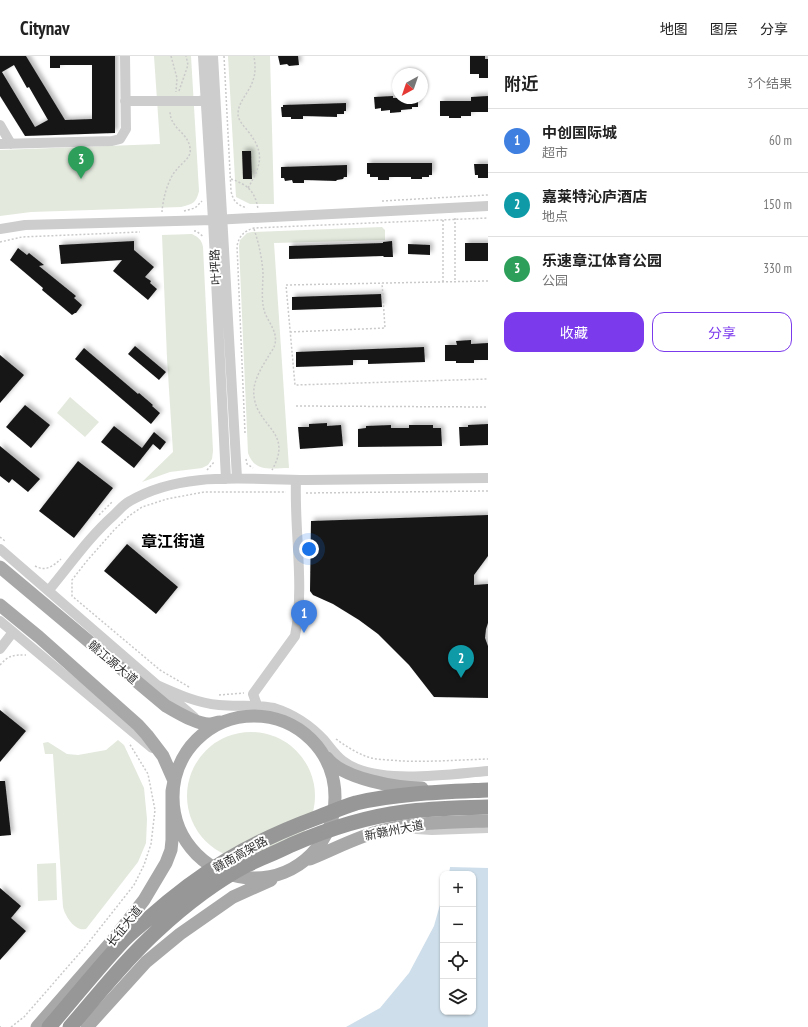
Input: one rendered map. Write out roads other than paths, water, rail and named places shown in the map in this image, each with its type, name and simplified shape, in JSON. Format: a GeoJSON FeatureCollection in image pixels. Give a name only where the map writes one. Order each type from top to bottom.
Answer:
{"type":"FeatureCollection","features":[{"type":"Feature","properties":{"kind":"highway","name":"赣南高架路"},"geometry":{"type":"LineString","coordinates":[[40,1027],[125,940],[153,914],[192,882],[225,860],[289,828],[355,804],[386,797],[428,792],[488,790]]}},
{"type":"Feature","properties":{"kind":"highway","name":"赣南高架路"},"geometry":{"type":"LineString","coordinates":[[70,1027],[133,955],[157,931],[216,884],[247,866],[316,835],[363,819],[403,812],[441,808],[488,807]]}},
{"type":"Feature","properties":{"kind":"main road","name":"赣江源大道"},"geometry":{"type":"LineString","coordinates":[[0,568],[156,698],[176,712],[210,724],[240,716]]}},
{"type":"Feature","properties":{"kind":"main road"},"geometry":{"type":"LineString","coordinates":[[0,605],[39,637],[147,734],[163,756],[174,781],[172,791],[176,821],[182,835],[200,858],[213,867],[240,877],[270,877],[284,873]]}},
{"type":"Feature","properties":{"kind":"main road"},"geometry":{"type":"LineString","coordinates":[[172,791],[180,761],[188,748],[199,737],[211,727],[225,720],[260,711],[292,725],[316,744],[330,762],[356,776],[383,784],[411,788],[488,785]]}},
{"type":"Feature","properties":{"kind":"main road"},"geometry":{"type":"LineString","coordinates":[[87,1027],[146,962],[180,934],[233,897],[267,883],[305,860],[317,849],[326,836],[332,821],[335,805],[335,789],[332,773],[316,744]]}},
{"type":"Feature","properties":{"kind":"main road","name":"长征大道"},"geometry":{"type":"LineString","coordinates":[[40,1027],[112,941],[151,890],[166,863],[171,850],[173,807]]}},
{"type":"Feature","properties":{"kind":"main road","name":"新赣州大道"},"geometry":{"type":"LineString","coordinates":[[305,860],[329,852],[354,839],[384,830],[430,823],[488,821]]}},
{"type":"Feature","properties":{"kind":"street"},"geometry":{"type":"LineString","coordinates":[[0,144],[112,142],[120,139],[126,129],[125,56]]}},
{"type":"Feature","properties":{"kind":"street","name":"叶坪路"},"geometry":{"type":"LineString","coordinates":[[203,56],[218,219],[236,478]]}},
{"type":"Feature","properties":{"kind":"street","name":"叶坪路"},"geometry":{"type":"LineString","coordinates":[[213,56],[226,479]]}},
{"type":"Feature","properties":{"kind":"street"},"geometry":{"type":"LineString","coordinates":[[125,101],[172,103],[198,102],[206,100]]}},
{"type":"Feature","properties":{"kind":"street"},"geometry":{"type":"LineString","coordinates":[[0,125],[12,144]]}},
{"type":"Feature","properties":{"kind":"street"},"geometry":{"type":"LineString","coordinates":[[0,229],[24,225],[218,219],[488,206]]}},
{"type":"Feature","properties":{"kind":"street"},"geometry":{"type":"LineString","coordinates":[[49,590],[96,532],[129,502],[145,493],[162,488],[193,481],[236,478],[296,480],[488,478]]}},
{"type":"Feature","properties":{"kind":"street"},"geometry":{"type":"LineString","coordinates":[[260,711],[253,694],[296,636],[300,596],[295,493],[296,480]]}},
{"type":"Feature","properties":{"kind":"street"},"geometry":{"type":"LineString","coordinates":[[3,545],[49,590],[199,721]]}},
{"type":"Feature","properties":{"kind":"street"},"geometry":{"type":"LineString","coordinates":[[0,621],[163,756]]}},
{"type":"Feature","properties":{"kind":"street"},"geometry":{"type":"LineString","coordinates":[[0,649],[14,632]]}},
{"type":"Feature","properties":{"kind":"street"},"geometry":{"type":"LineString","coordinates":[[157,685],[189,699],[207,704],[260,711],[273,708],[286,712],[298,719],[318,735],[344,762],[356,768],[372,772],[405,776],[488,772]]}},
{"type":"Feature","properties":{"kind":"street"},"geometry":{"type":"LineString","coordinates":[[400,827],[432,830],[488,828]]}},
{"type":"Feature","properties":{"kind":"water"},"geometry":{"type":"Polygon","coordinates":[[[450,867],[488,868],[488,1027],[346,1027],[380,1008],[409,973],[434,926],[440,905],[440,1015],[476,1015],[476,871],[449,871],[450,867]]]}},
{"type":"Feature","properties":{"kind":"place","name":"乐速章江体育公园"},"geometry":{"type":"Point","coordinates":[81,179]}},
{"type":"Feature","properties":{"kind":"place","name":"中创国际城"},"geometry":{"type":"Point","coordinates":[304,633]}},
{"type":"Feature","properties":{"kind":"place","name":"嘉莱特沁庐酒店"},"geometry":{"type":"Point","coordinates":[461,678]}},
{"type":"Feature","properties":{"kind":"district","name":"章江街道"},"geometry":{"type":"Point","coordinates":[173,541]}}]}
